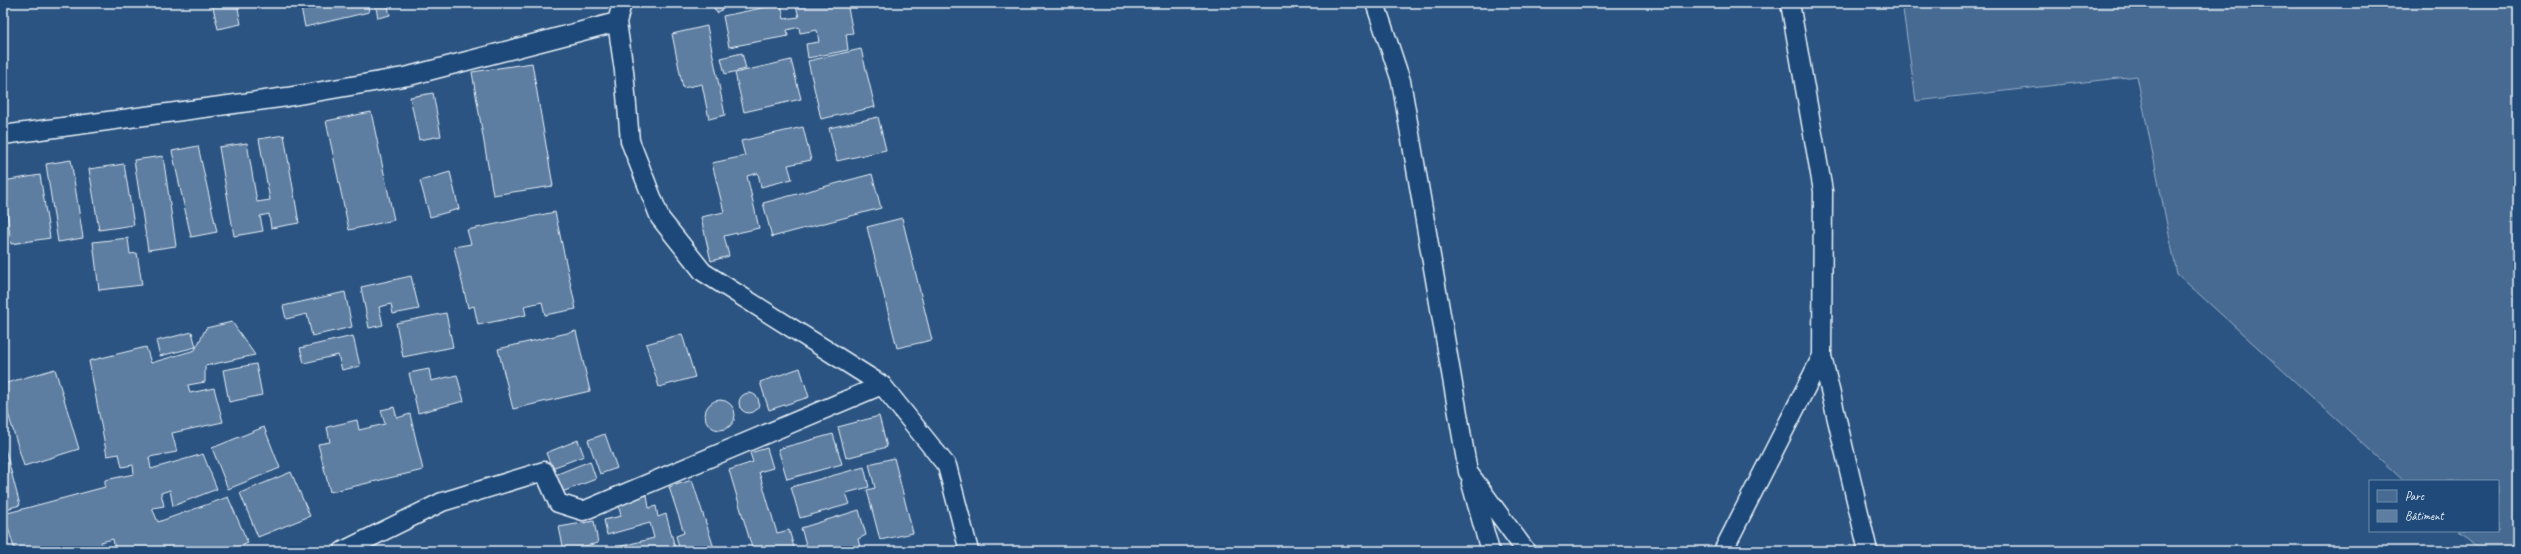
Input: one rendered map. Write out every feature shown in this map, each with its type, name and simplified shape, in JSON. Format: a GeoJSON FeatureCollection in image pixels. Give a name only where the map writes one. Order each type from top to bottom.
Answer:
{"type":"FeatureCollection","features":[{"type":"Feature","properties":{"kind":"lane"},"geometry":{"type":"LineString","coordinates":[[622,3],[617,22],[624,71],[630,141],[660,218],[703,272],[882,386],[947,466],[970,551]]}},
{"type":"Feature","properties":{"kind":"lane"},"geometry":{"type":"LineString","coordinates":[[1375,3],[1401,81],[1468,472],[1490,551]]}},
{"type":"Feature","properties":{"kind":"lane"},"geometry":{"type":"LineString","coordinates":[[1790,3],[1823,191],[1822,356],[1868,551]]}},
{"type":"Feature","properties":{"kind":"lane"},"geometry":{"type":"LineString","coordinates":[[3,135],[287,97],[409,76],[617,22]]}},
{"type":"Feature","properties":{"kind":"lane"},"geometry":{"type":"LineString","coordinates":[[1723,551],[1822,356]]}},
{"type":"Feature","properties":{"kind":"lane"},"geometry":{"type":"LineString","coordinates":[[343,551],[442,502],[544,471],[558,503],[583,511],[882,386]]}},
{"type":"Feature","properties":{"kind":"lane"},"geometry":{"type":"LineString","coordinates":[[1468,472],[1526,551]]}},
{"type":"Feature","properties":{"kind":"green space"},"geometry":{"type":"Polygon","coordinates":[[[1902,3],[2518,3],[2518,551],[2481,551],[2460,532],[2499,532],[2499,480],[2403,480],[2177,274],[2137,76],[1916,101],[1902,3]]]}},
{"type":"Feature","properties":{"kind":"building"},"geometry":{"type":"Polygon","coordinates":[[[212,3],[237,3],[241,24],[218,29],[212,3]]]}},
{"type":"Feature","properties":{"kind":"building"},"geometry":{"type":"Polygon","coordinates":[[[300,3],[367,3],[369,12],[305,27],[300,3]]]}},
{"type":"Feature","properties":{"kind":"building"},"geometry":{"type":"Polygon","coordinates":[[[375,3],[387,3],[390,15],[378,18],[375,3]]]}},
{"type":"Feature","properties":{"kind":"building"},"geometry":{"type":"Polygon","coordinates":[[[459,3],[476,3],[459,6],[459,3]]]}},
{"type":"Feature","properties":{"kind":"building"},"geometry":{"type":"Polygon","coordinates":[[[711,3],[729,3],[730,4],[717,13],[711,3]]]}},
{"type":"Feature","properties":{"kind":"building"},"geometry":{"type":"Polygon","coordinates":[[[808,3],[847,3],[853,33],[846,34],[848,50],[808,58],[806,44],[819,42],[817,30],[800,33],[799,27],[787,30],[788,36],[729,47],[723,16],[781,4],[784,19],[799,17],[796,6],[808,3]]]}},
{"type":"Feature","properties":{"kind":"building"},"geometry":{"type":"Polygon","coordinates":[[[707,26],[725,115],[709,119],[702,84],[683,88],[672,34],[707,26]]]}},
{"type":"Feature","properties":{"kind":"building"},"geometry":{"type":"Polygon","coordinates":[[[861,49],[875,107],[821,119],[808,61],[861,49]]]}},
{"type":"Feature","properties":{"kind":"building"},"geometry":{"type":"Polygon","coordinates":[[[742,53],[746,69],[725,74],[721,58],[742,53]]]}},
{"type":"Feature","properties":{"kind":"building"},"geometry":{"type":"Polygon","coordinates":[[[791,60],[801,99],[744,112],[735,73],[791,60]]]}},
{"type":"Feature","properties":{"kind":"building"},"geometry":{"type":"Polygon","coordinates":[[[532,63],[553,186],[493,195],[472,72],[532,63]]]}},
{"type":"Feature","properties":{"kind":"building"},"geometry":{"type":"Polygon","coordinates":[[[433,93],[441,136],[419,140],[410,97],[433,93]]]}},
{"type":"Feature","properties":{"kind":"building"},"geometry":{"type":"Polygon","coordinates":[[[371,112],[394,220],[349,230],[326,121],[371,112]]]}},
{"type":"Feature","properties":{"kind":"building"},"geometry":{"type":"Polygon","coordinates":[[[878,117],[886,150],[837,161],[829,128],[878,117]]]}},
{"type":"Feature","properties":{"kind":"building"},"geometry":{"type":"Polygon","coordinates":[[[803,127],[811,160],[788,165],[792,179],[761,187],[758,173],[747,176],[759,228],[724,236],[729,256],[711,261],[701,217],[724,212],[712,163],[745,156],[741,141],[803,127]]]}},
{"type":"Feature","properties":{"kind":"building"},"geometry":{"type":"Polygon","coordinates":[[[284,135],[299,223],[271,228],[269,214],[260,216],[263,231],[234,236],[219,147],[247,143],[257,202],[270,200],[259,139],[284,135]]]}},
{"type":"Feature","properties":{"kind":"building"},"geometry":{"type":"Polygon","coordinates":[[[198,146],[217,232],[191,237],[172,151],[198,146]]]}},
{"type":"Feature","properties":{"kind":"building"},"geometry":{"type":"Polygon","coordinates":[[[163,156],[176,246],[148,250],[134,160],[163,156]]]}},
{"type":"Feature","properties":{"kind":"building"},"geometry":{"type":"Polygon","coordinates":[[[71,160],[83,238],[58,242],[46,164],[71,160]]]}},
{"type":"Feature","properties":{"kind":"building"},"geometry":{"type":"Polygon","coordinates":[[[124,164],[134,225],[99,230],[89,169],[124,164]]]}},
{"type":"Feature","properties":{"kind":"building"},"geometry":{"type":"Polygon","coordinates":[[[450,172],[459,209],[430,217],[420,181],[450,172]]]}},
{"type":"Feature","properties":{"kind":"building"},"geometry":{"type":"Polygon","coordinates":[[[872,174],[881,208],[772,237],[763,203],[872,174]]]}},
{"type":"Feature","properties":{"kind":"building"},"geometry":{"type":"Polygon","coordinates":[[[40,175],[50,238],[11,244],[3,181],[40,175]]]}},
{"type":"Feature","properties":{"kind":"building"},"geometry":{"type":"Polygon","coordinates":[[[555,212],[576,309],[545,315],[542,302],[524,306],[526,315],[478,325],[474,306],[468,308],[454,247],[471,244],[467,230],[555,212]]]}},
{"type":"Feature","properties":{"kind":"building"},"geometry":{"type":"Polygon","coordinates":[[[902,218],[932,340],[897,348],[867,227],[902,218]]]}},
{"type":"Feature","properties":{"kind":"building"},"geometry":{"type":"Polygon","coordinates":[[[128,238],[130,254],[137,253],[142,285],[99,290],[93,242],[128,238]]]}},
{"type":"Feature","properties":{"kind":"building"},"geometry":{"type":"Polygon","coordinates":[[[411,276],[419,309],[393,314],[391,304],[379,307],[383,325],[369,328],[361,287],[411,276]]]}},
{"type":"Feature","properties":{"kind":"building"},"geometry":{"type":"Polygon","coordinates":[[[345,292],[352,327],[312,336],[307,314],[286,319],[283,306],[345,292]]]}},
{"type":"Feature","properties":{"kind":"building"},"geometry":{"type":"Polygon","coordinates":[[[446,313],[453,347],[403,357],[396,323],[446,313]]]}},
{"type":"Feature","properties":{"kind":"building"},"geometry":{"type":"Polygon","coordinates":[[[232,322],[255,355],[205,366],[205,382],[188,385],[190,393],[214,388],[223,422],[172,433],[177,452],[149,457],[151,469],[203,454],[217,489],[173,506],[170,490],[161,493],[164,506],[152,508],[158,522],[228,497],[248,543],[229,551],[115,551],[113,539],[101,542],[105,551],[15,551],[4,514],[105,487],[105,480],[134,474],[133,465],[122,467],[119,454],[107,456],[89,361],[146,347],[151,363],[195,350],[206,328],[232,322]]]}},
{"type":"Feature","properties":{"kind":"building"},"geometry":{"type":"Polygon","coordinates":[[[576,331],[590,391],[513,409],[498,349],[576,331]]]}},
{"type":"Feature","properties":{"kind":"building"},"geometry":{"type":"Polygon","coordinates":[[[192,332],[196,347],[160,356],[156,341],[192,332]]]}},
{"type":"Feature","properties":{"kind":"building"},"geometry":{"type":"Polygon","coordinates":[[[682,334],[695,377],[659,387],[646,344],[682,334]]]}},
{"type":"Feature","properties":{"kind":"building"},"geometry":{"type":"Polygon","coordinates":[[[353,336],[360,366],[342,370],[338,355],[304,363],[300,348],[353,336]]]}},
{"type":"Feature","properties":{"kind":"building"},"geometry":{"type":"Polygon","coordinates":[[[256,364],[262,395],[229,402],[223,370],[256,364]]]}},
{"type":"Feature","properties":{"kind":"building"},"geometry":{"type":"Polygon","coordinates":[[[800,368],[809,397],[769,410],[760,382],[800,368]]]}},
{"type":"Feature","properties":{"kind":"building"},"geometry":{"type":"Polygon","coordinates":[[[55,369],[79,449],[24,466],[3,397],[3,384],[55,369]]]}},
{"type":"Feature","properties":{"kind":"building"},"geometry":{"type":"Polygon","coordinates":[[[429,369],[431,381],[457,375],[464,401],[418,413],[409,373],[429,369]]]}},
{"type":"Feature","properties":{"kind":"building"},"geometry":{"type":"Polygon","coordinates":[[[749,393],[756,396],[759,403],[756,410],[749,413],[742,410],[739,403],[742,396],[749,393]]]}},
{"type":"Feature","properties":{"kind":"building"},"geometry":{"type":"Polygon","coordinates":[[[720,400],[731,404],[735,415],[731,426],[720,430],[709,426],[705,415],[709,404],[720,400]]]}},
{"type":"Feature","properties":{"kind":"building"},"geometry":{"type":"Polygon","coordinates":[[[394,407],[397,418],[410,414],[423,470],[330,492],[318,444],[330,442],[327,427],[357,420],[359,430],[385,424],[381,410],[394,407]]]}},
{"type":"Feature","properties":{"kind":"building"},"geometry":{"type":"Polygon","coordinates":[[[879,416],[887,447],[846,458],[838,427],[879,416]]]}},
{"type":"Feature","properties":{"kind":"building"},"geometry":{"type":"Polygon","coordinates":[[[264,427],[280,468],[228,489],[212,448],[264,427]]]}},
{"type":"Feature","properties":{"kind":"building"},"geometry":{"type":"Polygon","coordinates":[[[605,434],[617,468],[600,474],[588,440],[605,434]]]}},
{"type":"Feature","properties":{"kind":"building"},"geometry":{"type":"Polygon","coordinates":[[[833,434],[842,464],[787,479],[778,449],[833,434]]]}},
{"type":"Feature","properties":{"kind":"building"},"geometry":{"type":"Polygon","coordinates":[[[578,440],[584,456],[552,468],[546,453],[578,440]]]}},
{"type":"Feature","properties":{"kind":"building"},"geometry":{"type":"Polygon","coordinates":[[[3,441],[20,505],[3,510],[3,441]]]}},
{"type":"Feature","properties":{"kind":"building"},"geometry":{"type":"Polygon","coordinates":[[[767,448],[773,468],[759,472],[777,533],[789,530],[795,551],[753,551],[729,470],[753,462],[750,453],[767,448]]]}},
{"type":"Feature","properties":{"kind":"building"},"geometry":{"type":"Polygon","coordinates":[[[894,458],[913,533],[880,540],[867,490],[875,488],[869,464],[894,458]]]}},
{"type":"Feature","properties":{"kind":"building"},"geometry":{"type":"Polygon","coordinates":[[[590,461],[596,479],[562,492],[555,475],[590,461]]]}},
{"type":"Feature","properties":{"kind":"building"},"geometry":{"type":"Polygon","coordinates":[[[864,467],[869,487],[846,493],[850,504],[800,518],[791,487],[864,467]]]}},
{"type":"Feature","properties":{"kind":"building"},"geometry":{"type":"Polygon","coordinates":[[[291,472],[310,516],[258,537],[240,493],[291,472]]]}},
{"type":"Feature","properties":{"kind":"building"},"geometry":{"type":"Polygon","coordinates":[[[692,480],[715,551],[680,551],[676,536],[684,533],[669,487],[692,480]]]}},
{"type":"Feature","properties":{"kind":"building"},"geometry":{"type":"Polygon","coordinates":[[[647,495],[649,508],[656,506],[658,517],[666,514],[676,551],[615,551],[614,548],[654,538],[650,523],[607,535],[604,520],[621,516],[618,503],[647,495]]]}},
{"type":"Feature","properties":{"kind":"building"},"geometry":{"type":"Polygon","coordinates":[[[859,510],[866,535],[858,539],[860,547],[848,551],[808,551],[801,528],[859,510]]]}},
{"type":"Feature","properties":{"kind":"building"},"geometry":{"type":"Polygon","coordinates":[[[594,521],[598,543],[564,551],[559,527],[594,521]]]}}]}
